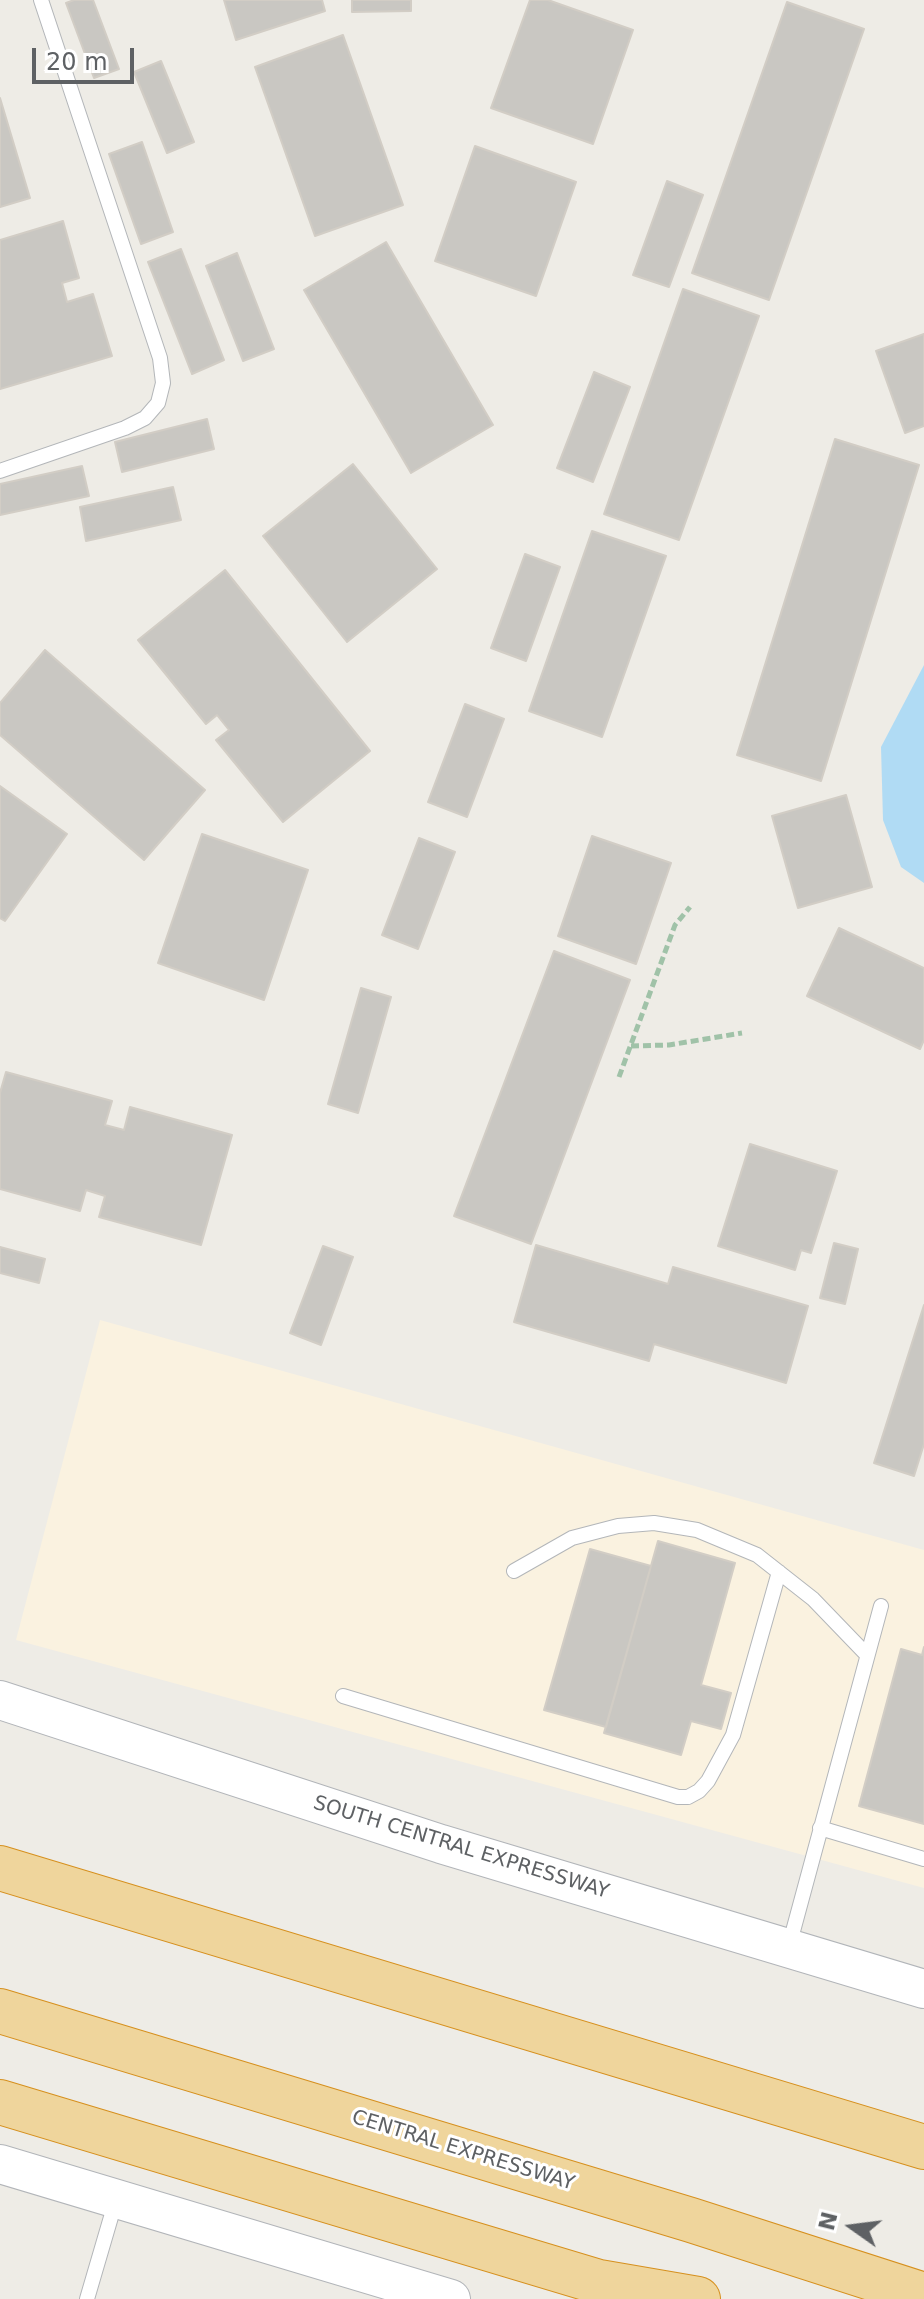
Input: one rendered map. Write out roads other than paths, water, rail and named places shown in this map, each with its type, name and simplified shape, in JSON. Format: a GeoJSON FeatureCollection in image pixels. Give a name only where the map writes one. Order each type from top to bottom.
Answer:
{"type":"FeatureCollection","features":[{"type":"Feature","properties":{"kind":"highway"},"geometry":{"type":"LineString","coordinates":[[0,1868],[924,2147]]}},
{"type":"Feature","properties":{"kind":"highway","name":"CENTRAL EXPRESSWAY"},"geometry":{"type":"LineString","coordinates":[[0,2011],[691,2220],[924,2295]]}},
{"type":"Feature","properties":{"kind":"highway"},"geometry":{"type":"LineString","coordinates":[[0,2102],[599,2282],[698,2299]]}},
{"type":"Feature","properties":{"kind":"main road","name":"SOUTH CENTRAL EXPRESSWAY"},"geometry":{"type":"LineString","coordinates":[[0,1700],[441,1844],[924,1989]]}},
{"type":"Feature","properties":{"kind":"main road"},"geometry":{"type":"LineString","coordinates":[[0,2164],[451,2299]]}},
{"type":"Feature","properties":{"kind":"lane"},"geometry":{"type":"LineString","coordinates":[[0,471],[125,428],[145,418],[158,403],[163,383],[160,358],[41,0]]}},
{"type":"Feature","properties":{"kind":"lane"},"geometry":{"type":"LineString","coordinates":[[514,1571],[572,1538],[618,1526],[654,1523],[697,1530],[757,1555],[813,1599],[867,1655]]}},
{"type":"Feature","properties":{"kind":"lane"},"geometry":{"type":"LineString","coordinates":[[343,1696],[678,1797],[688,1797],[708,1781],[733,1735],[779,1572]]}},
{"type":"Feature","properties":{"kind":"lane"},"geometry":{"type":"LineString","coordinates":[[788,1948],[881,1606]]}},
{"type":"Feature","properties":{"kind":"lane"},"geometry":{"type":"LineString","coordinates":[[820,1828],[924,1859]]}},
{"type":"Feature","properties":{"kind":"lane"},"geometry":{"type":"LineString","coordinates":[[87,2299],[116,2199]]}},
{"type":"Feature","properties":{"kind":"water"},"geometry":{"type":"Polygon","coordinates":[[[924,665],[924,883],[901,867],[883,820],[881,747],[924,665]]]}}]}
